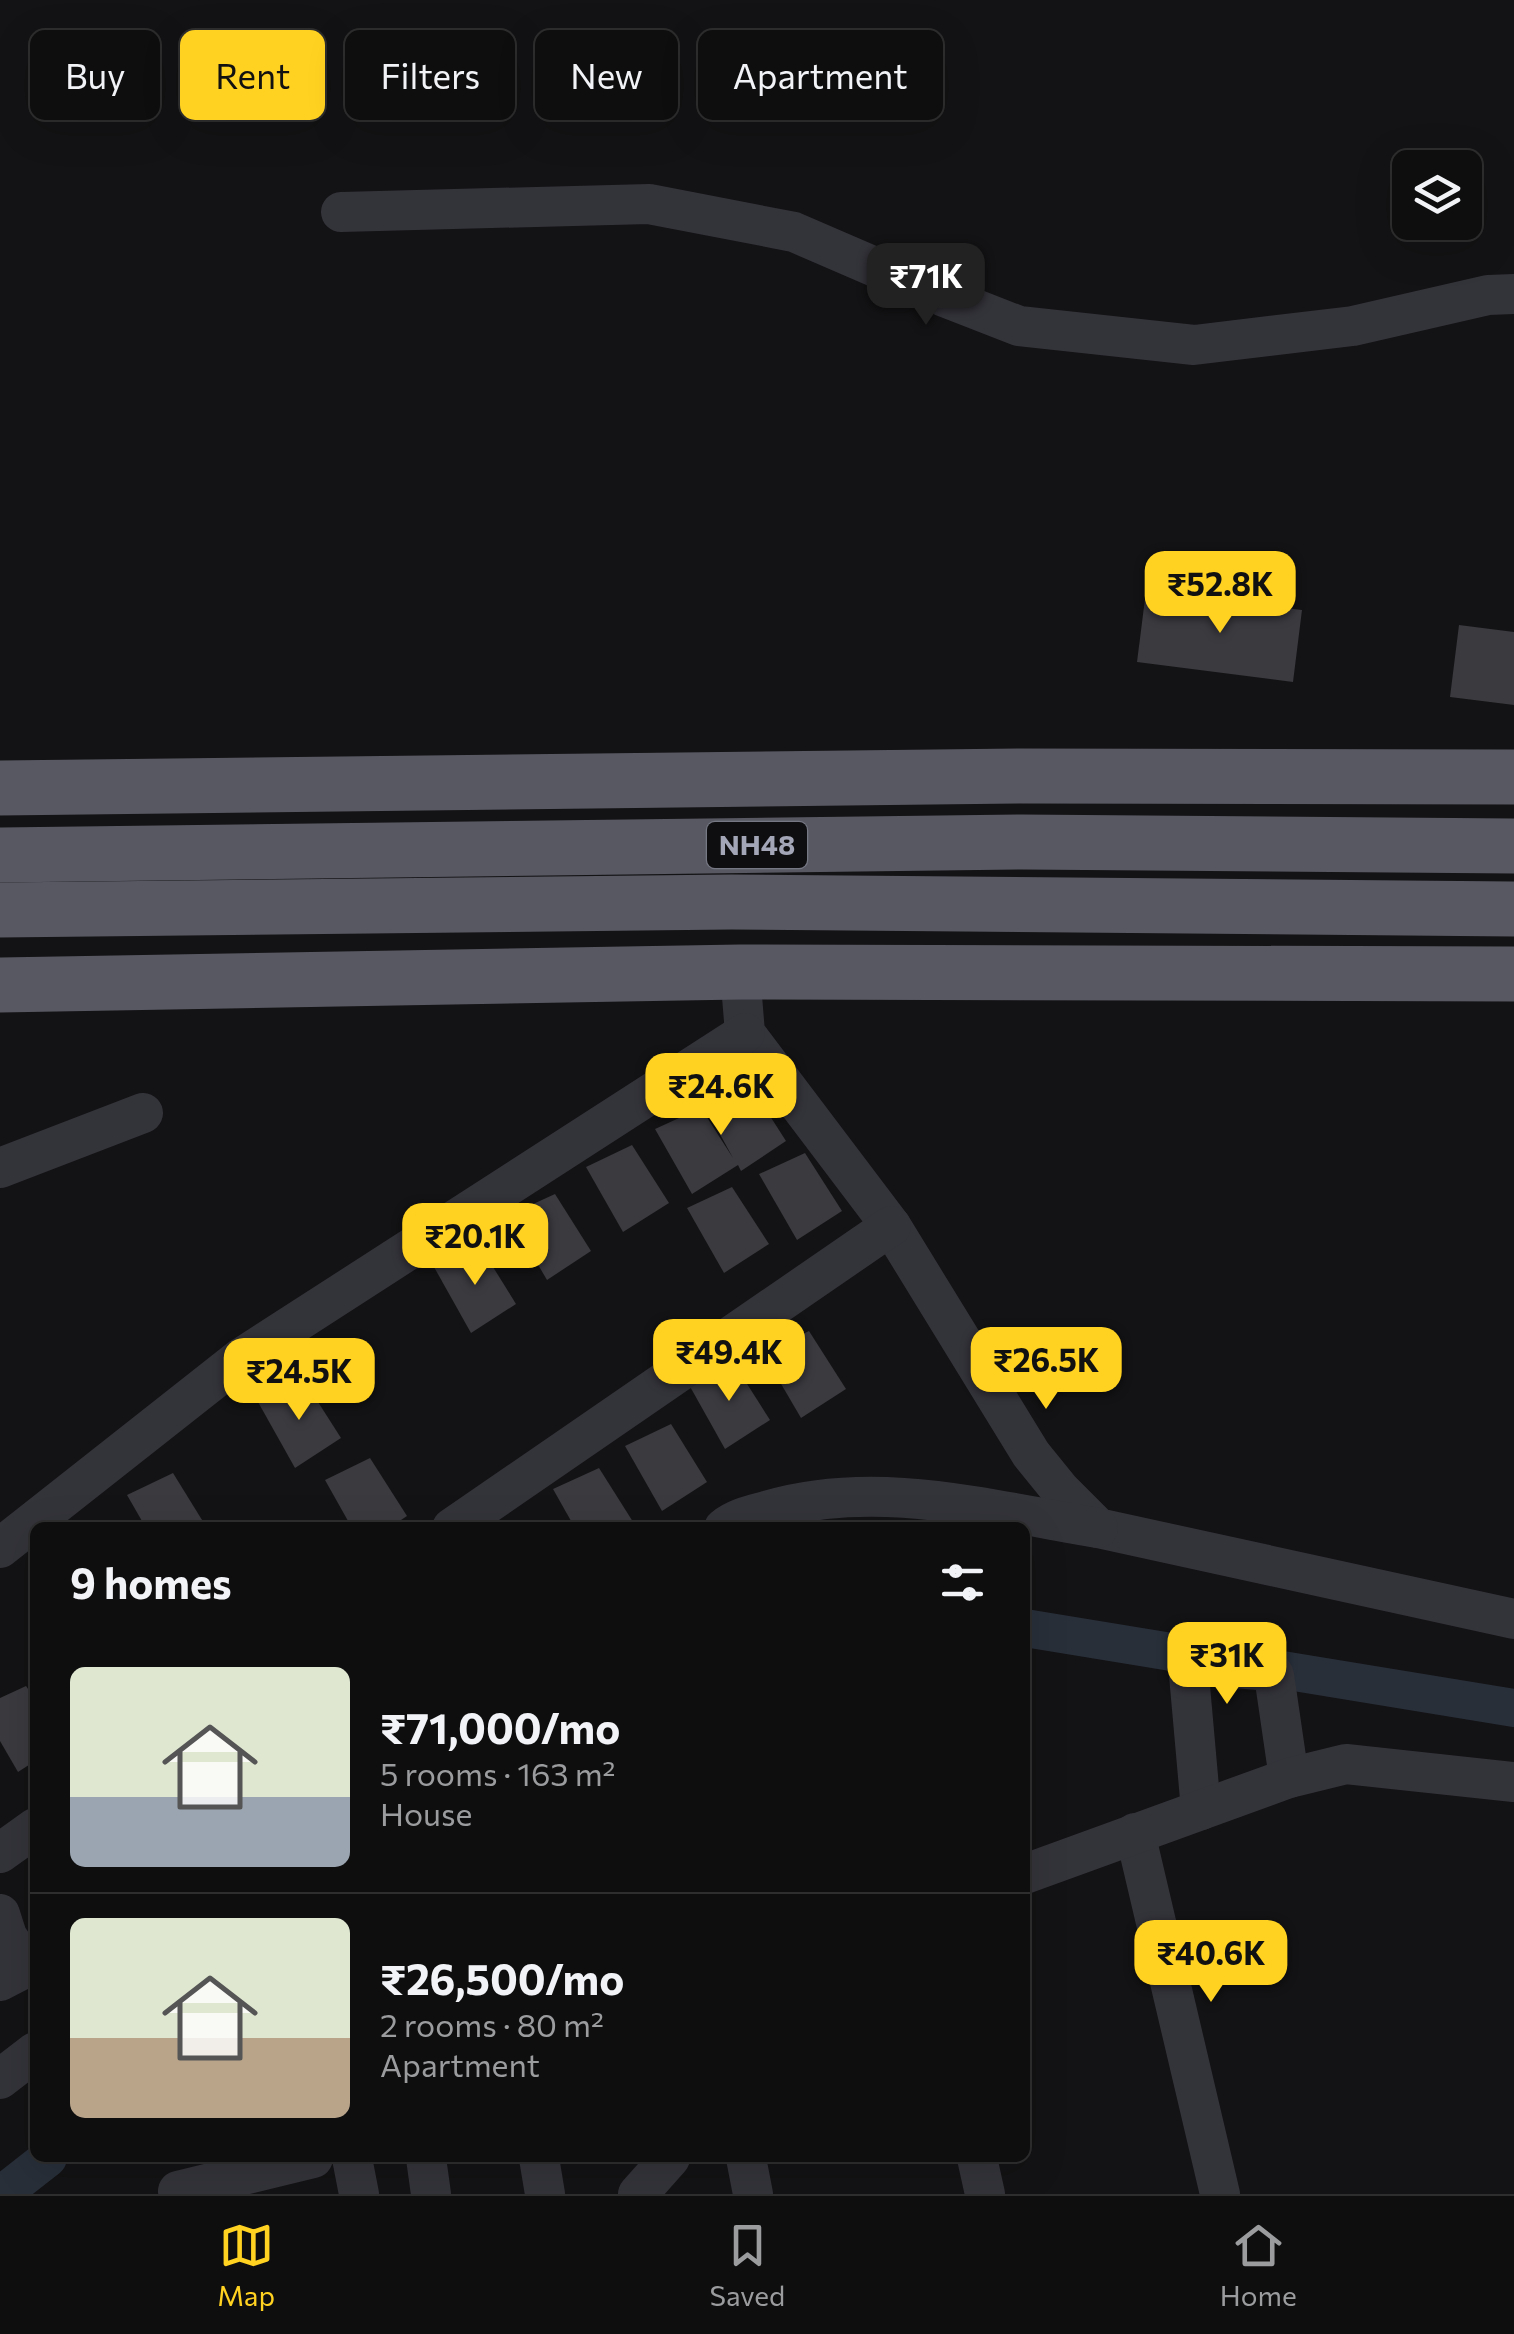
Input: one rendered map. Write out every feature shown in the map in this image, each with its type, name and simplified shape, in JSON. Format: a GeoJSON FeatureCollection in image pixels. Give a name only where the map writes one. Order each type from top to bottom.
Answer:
{"type":"FeatureCollection","features":[{"type":"Feature","properties":{"kind":"highway"},"geometry":{"type":"LineString","coordinates":[[1164,776],[1264,844]]}},
{"type":"Feature","properties":{"kind":"highway"},"geometry":{"type":"LineString","coordinates":[[0,788],[1514,776]]}},
{"type":"Feature","properties":{"kind":"highway","name":"NH48"},"geometry":{"type":"LineString","coordinates":[[0,855],[1022,842],[1514,846]]}},
{"type":"Feature","properties":{"kind":"highway","name":"NH48"},"geometry":{"type":"LineString","coordinates":[[0,910],[711,902],[1514,909]]}},
{"type":"Feature","properties":{"kind":"highway"},"geometry":{"type":"LineString","coordinates":[[1191,974],[1302,907]]}},
{"type":"Feature","properties":{"kind":"highway"},"geometry":{"type":"LineString","coordinates":[[0,985],[740,972],[1514,974]]}},
{"type":"Feature","properties":{"kind":"street"},"geometry":{"type":"LineString","coordinates":[[340,212],[649,204],[794,232],[1019,326],[1194,345],[1353,326],[1488,295],[1514,294]]}},
{"type":"Feature","properties":{"kind":"street"},"geometry":{"type":"LineString","coordinates":[[740,972],[745,1033],[891,1226],[1030,1454],[1098,1528]]}},
{"type":"Feature","properties":{"kind":"street"},"geometry":{"type":"LineString","coordinates":[[33,1522],[241,1358],[745,1033]]}},
{"type":"Feature","properties":{"kind":"street"},"geometry":{"type":"LineString","coordinates":[[0,1168],[143,1113]]}},
{"type":"Feature","properties":{"kind":"street"},"geometry":{"type":"LineString","coordinates":[[461,1522],[891,1226]]}},
{"type":"Feature","properties":{"kind":"street"},"geometry":{"type":"LineString","coordinates":[[732,1522],[796,1501],[891,1494],[1098,1528],[1514,1619]]}},
{"type":"Feature","properties":{"kind":"street"},"geometry":{"type":"LineString","coordinates":[[0,1548],[30,1524]]}},
{"type":"Feature","properties":{"kind":"street"},"geometry":{"type":"LineString","coordinates":[[1201,1810],[1190,1675],[1198,1665],[1274,1674],[1289,1778]]}},
{"type":"Feature","properties":{"kind":"street"},"geometry":{"type":"LineString","coordinates":[[1030,1869],[1289,1778],[1346,1764],[1514,1782]]}},
{"type":"Feature","properties":{"kind":"street"},"geometry":{"type":"LineString","coordinates":[[0,1853],[30,1832]]}},
{"type":"Feature","properties":{"kind":"street"},"geometry":{"type":"LineString","coordinates":[[1134,1832],[1220,2194]]}},
{"type":"Feature","properties":{"kind":"street"},"geometry":{"type":"LineString","coordinates":[[0,1914],[21,1973]]}},
{"type":"Feature","properties":{"kind":"street"},"geometry":{"type":"LineString","coordinates":[[0,2079],[30,2056]]}},
{"type":"Feature","properties":{"kind":"street"},"geometry":{"type":"LineString","coordinates":[[176,2181],[268,2182],[306,2162]]}},
{"type":"Feature","properties":{"kind":"street"},"geometry":{"type":"LineString","coordinates":[[353,2162],[360,2194]]}},
{"type":"Feature","properties":{"kind":"street"},"geometry":{"type":"LineString","coordinates":[[427,2162],[431,2194]]}},
{"type":"Feature","properties":{"kind":"street"},"geometry":{"type":"LineString","coordinates":[[540,2162],[545,2194]]}},
{"type":"Feature","properties":{"kind":"street"},"geometry":{"type":"LineString","coordinates":[[638,2194],[666,2162]]}},
{"type":"Feature","properties":{"kind":"street"},"geometry":{"type":"LineString","coordinates":[[747,2162],[753,2194]]}},
{"type":"Feature","properties":{"kind":"street"},"geometry":{"type":"LineString","coordinates":[[978,2162],[985,2194]]}},
{"type":"Feature","properties":{"kind":"building"},"geometry":{"type":"Polygon","coordinates":[[[1146,591],[1302,610],[1293,682],[1137,662],[1146,591]]]}},
{"type":"Feature","properties":{"kind":"building"},"geometry":{"type":"Polygon","coordinates":[[[1459,625],[1514,632],[1514,705],[1450,697],[1459,625]]]}},
{"type":"Feature","properties":{"kind":"building"},"geometry":{"type":"Polygon","coordinates":[[[749,1083],[786,1141],[741,1171],[738,1165],[692,1194],[655,1129],[701,1108],[733,1158],[704,1105],[749,1083]]]}},
{"type":"Feature","properties":{"kind":"building"},"geometry":{"type":"Polygon","coordinates":[[[632,1145],[669,1203],[623,1232],[586,1167],[632,1145]]]}},
{"type":"Feature","properties":{"kind":"building"},"geometry":{"type":"Polygon","coordinates":[[[805,1153],[842,1211],[797,1240],[759,1174],[805,1153]]]}},
{"type":"Feature","properties":{"kind":"building"},"geometry":{"type":"Polygon","coordinates":[[[732,1187],[769,1244],[724,1273],[687,1208],[732,1187]]]}},
{"type":"Feature","properties":{"kind":"building"},"geometry":{"type":"Polygon","coordinates":[[[555,1194],[591,1251],[547,1280],[509,1215],[555,1194]]]}},
{"type":"Feature","properties":{"kind":"building"},"geometry":{"type":"Polygon","coordinates":[[[480,1246],[516,1304],[471,1333],[434,1267],[480,1246]]]}},
{"type":"Feature","properties":{"kind":"building"},"geometry":{"type":"Polygon","coordinates":[[[809,1331],[846,1389],[801,1418],[763,1353],[809,1331]]]}},
{"type":"Feature","properties":{"kind":"building"},"geometry":{"type":"Polygon","coordinates":[[[733,1362],[770,1420],[725,1449],[688,1383],[733,1362]]]}},
{"type":"Feature","properties":{"kind":"building"},"geometry":{"type":"Polygon","coordinates":[[[304,1380],[341,1438],[295,1468],[258,1402],[304,1380]]]}},
{"type":"Feature","properties":{"kind":"building"},"geometry":{"type":"Polygon","coordinates":[[[671,1424],[707,1482],[662,1511],[625,1446],[671,1424]]]}},
{"type":"Feature","properties":{"kind":"building"},"geometry":{"type":"Polygon","coordinates":[[[370,1458],[407,1516],[398,1522],[349,1522],[325,1480],[370,1458]]]}},
{"type":"Feature","properties":{"kind":"building"},"geometry":{"type":"Polygon","coordinates":[[[599,1468],[633,1522],[572,1522],[553,1489],[599,1468]]]}},
{"type":"Feature","properties":{"kind":"building"},"geometry":{"type":"Polygon","coordinates":[[[173,1473],[203,1522],[143,1522],[127,1495],[173,1473]]]}},
{"type":"Feature","properties":{"kind":"building"},"geometry":{"type":"Polygon","coordinates":[[[26,1686],[30,1692],[30,1764],[18,1772],[0,1741],[0,1698],[26,1686]]]}},
{"type":"Feature","properties":{"kind":"waterway"},"geometry":{"type":"LineString","coordinates":[[1030,1629],[1514,1708]]}},
{"type":"Feature","properties":{"kind":"waterway"},"geometry":{"type":"LineString","coordinates":[[2,2194],[43,2162]]}}]}
